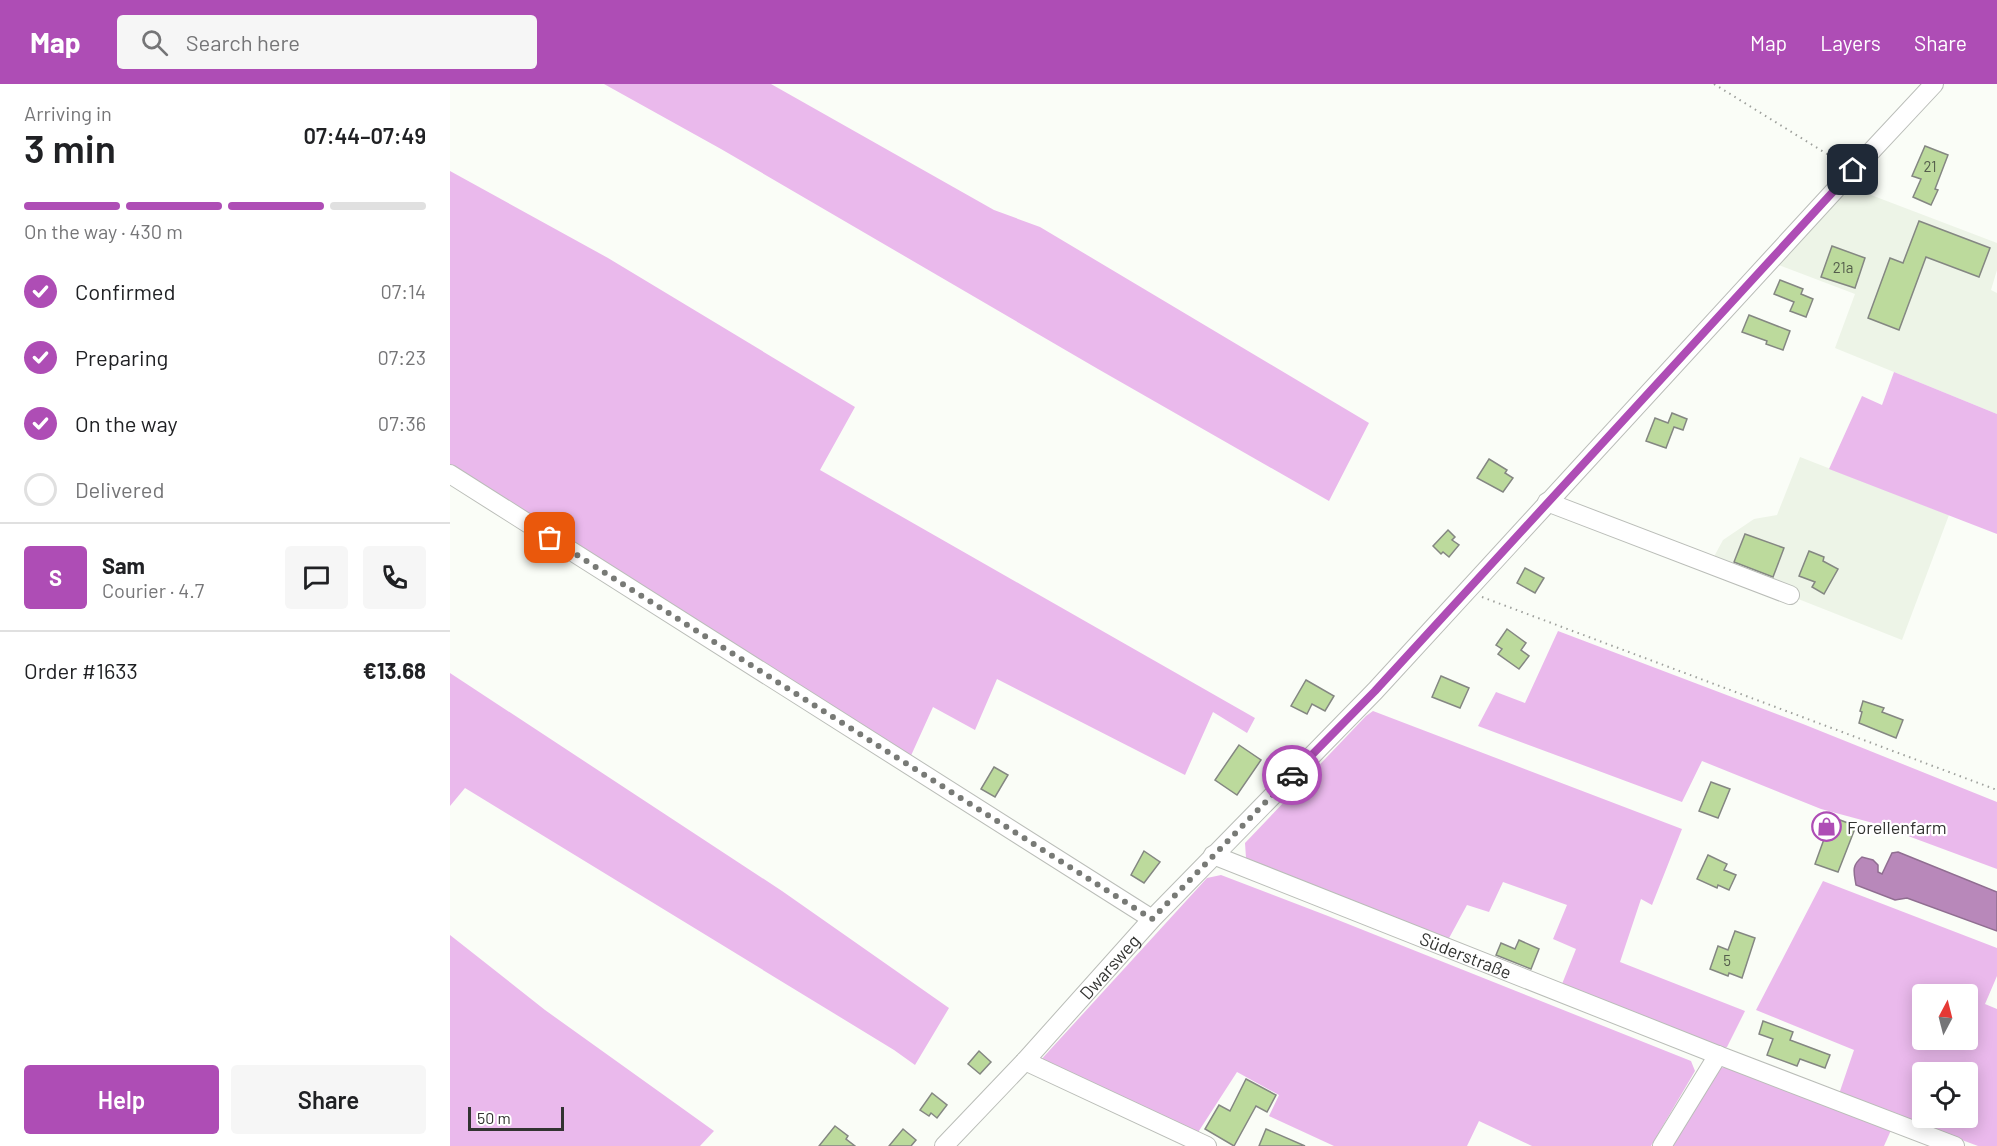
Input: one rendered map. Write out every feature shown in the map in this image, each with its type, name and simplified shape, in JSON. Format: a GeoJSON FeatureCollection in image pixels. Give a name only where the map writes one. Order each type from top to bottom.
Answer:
{"type":"FeatureCollection","features":[{"type":"Feature","properties":{"kind":"street","name":"Dwarsweg"},"geometry":{"type":"LineString","coordinates":[[944,1146],[1025,1061],[1152,919],[1375,691],[1934,84]]}},
{"type":"Feature","properties":{"kind":"street"},"geometry":{"type":"LineString","coordinates":[[450,474],[1152,919]]}},
{"type":"Feature","properties":{"kind":"street"},"geometry":{"type":"LineString","coordinates":[[1547,502],[1790,595]]}},
{"type":"Feature","properties":{"kind":"street","name":"Süderstraße"},"geometry":{"type":"LineString","coordinates":[[1213,855],[1718,1055],[1955,1146]]}},
{"type":"Feature","properties":{"kind":"street"},"geometry":{"type":"LineString","coordinates":[[1662,1146],[1718,1055]]}},
{"type":"Feature","properties":{"kind":"street"},"geometry":{"type":"LineString","coordinates":[[1025,1061],[1207,1146]]}},
{"type":"Feature","properties":{"kind":"path"},"geometry":{"type":"LineString","coordinates":[[1713,84],[1853,170]]}},
{"type":"Feature","properties":{"kind":"path"},"geometry":{"type":"LineString","coordinates":[[1466,590],[1997,790]]}},
{"type":"Feature","properties":{"kind":"shaded area"},"geometry":{"type":"Polygon","coordinates":[[[604,84],[771,84],[994,210],[1040,227],[1369,423],[1329,501],[721,149],[604,84]]]}},
{"type":"Feature","properties":{"kind":"shaded area"},"geometry":{"type":"Polygon","coordinates":[[[450,171],[608,258],[855,407],[820,470],[1255,718],[1247,733],[1213,712],[1185,775],[997,679],[975,730],[933,707],[909,760],[450,470],[450,171]]]}},
{"type":"Feature","properties":{"kind":"shaded area"},"geometry":{"type":"Polygon","coordinates":[[[1850,187],[1997,243],[1997,270],[1991,290],[1997,293],[1997,414],[1835,348],[1855,294],[1776,264],[1850,187]]]}},
{"type":"Feature","properties":{"kind":"shaded area"},"geometry":{"type":"Polygon","coordinates":[[[1894,372],[1997,414],[1997,534],[1829,469],[1862,396],[1882,405],[1894,372]]]}},
{"type":"Feature","properties":{"kind":"shaded area"},"geometry":{"type":"Polygon","coordinates":[[[1800,457],[1949,515],[1902,640],[1710,564],[1723,540],[1754,519],[1777,515],[1800,457]]]}},
{"type":"Feature","properties":{"kind":"shaded area"},"geometry":{"type":"Polygon","coordinates":[[[1558,631],[1803,724],[1997,802],[1997,869],[1873,823],[1821,809],[1702,761],[1682,802],[1478,726],[1496,692],[1525,703],[1558,631]]]}},
{"type":"Feature","properties":{"kind":"shaded area"},"geometry":{"type":"Polygon","coordinates":[[[450,673],[782,891],[949,1008],[915,1065],[465,788],[450,806],[450,673]]]}},
{"type":"Feature","properties":{"kind":"shaded area"},"geometry":{"type":"Polygon","coordinates":[[[1373,711],[1682,829],[1652,905],[1641,899],[1620,962],[1745,1011],[1727,1047],[1723,1049],[1562,984],[1576,949],[1553,939],[1567,905],[1503,882],[1489,912],[1467,905],[1448,940],[1246,858],[1245,843],[1373,711]]]}},
{"type":"Feature","properties":{"kind":"shaded area"},"geometry":{"type":"Polygon","coordinates":[[[1898,852],[1997,892],[1997,931],[1907,898],[1895,900],[1856,885],[1855,866],[1862,857],[1873,860],[1878,865],[1878,872],[1882,874],[1892,853],[1898,852]]]}},
{"type":"Feature","properties":{"kind":"shaded area"},"geometry":{"type":"Polygon","coordinates":[[[1221,875],[1691,1061],[1695,1071],[1651,1146],[1532,1146],[1479,1121],[1467,1146],[1334,1146],[1269,1116],[1279,1095],[1237,1072],[1195,1137],[1038,1063],[1207,878],[1221,875]]]}},
{"type":"Feature","properties":{"kind":"shaded area"},"geometry":{"type":"Polygon","coordinates":[[[1823,881],[1997,948],[1997,976],[1985,1004],[1997,1009],[1997,1146],[1978,1146],[1930,1128],[1978,1128],[1978,1062],[1912,1062],[1912,1121],[1839,1094],[1854,1050],[1756,1010],[1823,881]]]}},
{"type":"Feature","properties":{"kind":"shaded area"},"geometry":{"type":"Polygon","coordinates":[[[450,935],[545,1010],[714,1131],[700,1146],[450,1146],[450,935]]]}},
{"type":"Feature","properties":{"kind":"shaded area"},"geometry":{"type":"Polygon","coordinates":[[[1728,1067],[1892,1128],[1884,1146],[1670,1146],[1719,1068],[1728,1067]]]}},
{"type":"Feature","properties":{"kind":"building"},"geometry":{"type":"Polygon","coordinates":[[[1925,146],[1948,155],[1931,205],[1913,197],[1921,179],[1912,176],[1925,146]]]}},
{"type":"Feature","properties":{"kind":"building"},"geometry":{"type":"Polygon","coordinates":[[[1919,221],[1990,248],[1979,277],[1926,257],[1899,330],[1868,318],[1890,258],[1903,263],[1919,221]]]}},
{"type":"Feature","properties":{"kind":"building"},"geometry":{"type":"Polygon","coordinates":[[[1832,246],[1865,258],[1855,288],[1821,277],[1832,246]]]}},
{"type":"Feature","properties":{"kind":"building"},"geometry":{"type":"Polygon","coordinates":[[[1780,280],[1803,289],[1801,294],[1813,299],[1806,317],[1790,311],[1794,302],[1774,294],[1780,280]]]}},
{"type":"Feature","properties":{"kind":"building"},"geometry":{"type":"Polygon","coordinates":[[[1749,315],[1790,331],[1783,350],[1766,344],[1767,341],[1742,332],[1749,315]]]}},
{"type":"Feature","properties":{"kind":"building"},"geometry":{"type":"Polygon","coordinates":[[[1672,413],[1687,419],[1683,430],[1674,427],[1666,448],[1646,441],[1655,418],[1668,423],[1672,413]]]}},
{"type":"Feature","properties":{"kind":"building"},"geometry":{"type":"Polygon","coordinates":[[[1489,459],[1507,470],[1505,473],[1513,478],[1503,492],[1477,478],[1489,459]]]}},
{"type":"Feature","properties":{"kind":"building"},"geometry":{"type":"Polygon","coordinates":[[[1448,530],[1455,537],[1452,540],[1459,545],[1449,557],[1443,552],[1441,554],[1433,546],[1448,530]]]}},
{"type":"Feature","properties":{"kind":"building"},"geometry":{"type":"Polygon","coordinates":[[[1745,534],[1784,548],[1773,577],[1734,562],[1745,534]]]}},
{"type":"Feature","properties":{"kind":"building"},"geometry":{"type":"Polygon","coordinates":[[[1809,551],[1824,557],[1823,561],[1838,569],[1824,594],[1812,587],[1815,582],[1799,576],[1809,551]]]}},
{"type":"Feature","properties":{"kind":"building"},"geometry":{"type":"Polygon","coordinates":[[[1525,568],[1544,578],[1535,593],[1517,583],[1525,568]]]}},
{"type":"Feature","properties":{"kind":"building"},"geometry":{"type":"Polygon","coordinates":[[[1507,629],[1526,643],[1521,650],[1529,656],[1519,669],[1498,654],[1502,649],[1496,645],[1507,629]]]}},
{"type":"Feature","properties":{"kind":"building"},"geometry":{"type":"Polygon","coordinates":[[[1441,676],[1469,688],[1460,708],[1432,697],[1441,676]]]}},
{"type":"Feature","properties":{"kind":"building"},"geometry":{"type":"Polygon","coordinates":[[[1306,680],[1334,696],[1325,711],[1312,704],[1307,714],[1291,706],[1306,680]]]}},
{"type":"Feature","properties":{"kind":"building"},"geometry":{"type":"Polygon","coordinates":[[[1863,701],[1884,708],[1882,712],[1903,720],[1896,738],[1859,723],[1863,701]]]}},
{"type":"Feature","properties":{"kind":"building"},"geometry":{"type":"Polygon","coordinates":[[[1239,745],[1261,760],[1237,795],[1215,780],[1239,745]]]}},
{"type":"Feature","properties":{"kind":"building"},"geometry":{"type":"Polygon","coordinates":[[[994,767],[1008,775],[995,797],[981,789],[994,767]]]}},
{"type":"Feature","properties":{"kind":"building"},"geometry":{"type":"Polygon","coordinates":[[[1711,782],[1730,789],[1718,818],[1699,811],[1711,782]]]}},
{"type":"Feature","properties":{"kind":"building"},"geometry":{"type":"Polygon","coordinates":[[[1832,817],[1856,826],[1838,872],[1815,864],[1832,817]]]}},
{"type":"Feature","properties":{"kind":"building"},"geometry":{"type":"Polygon","coordinates":[[[1144,851],[1160,862],[1144,883],[1131,875],[1144,851]]]}},
{"type":"Feature","properties":{"kind":"building"},"geometry":{"type":"Polygon","coordinates":[[[1708,855],[1727,864],[1724,870],[1736,875],[1729,890],[1718,885],[1717,888],[1697,879],[1708,855]]]}},
{"type":"Feature","properties":{"kind":"building"},"geometry":{"type":"Polygon","coordinates":[[[1735,931],[1755,938],[1742,978],[1729,973],[1728,976],[1710,969],[1718,946],[1728,950],[1735,931]]]}},
{"type":"Feature","properties":{"kind":"building"},"geometry":{"type":"Polygon","coordinates":[[[1519,940],[1539,949],[1531,969],[1496,955],[1501,943],[1515,949],[1519,940]]]}},
{"type":"Feature","properties":{"kind":"building"},"geometry":{"type":"Polygon","coordinates":[[[1763,1021],[1793,1032],[1790,1040],[1830,1055],[1825,1068],[1800,1059],[1797,1066],[1767,1055],[1773,1039],[1759,1034],[1763,1021]]]}},
{"type":"Feature","properties":{"kind":"building"},"geometry":{"type":"Polygon","coordinates":[[[979,1051],[991,1062],[980,1074],[968,1064],[979,1051]]]}},
{"type":"Feature","properties":{"kind":"building"},"geometry":{"type":"Polygon","coordinates":[[[1246,1079],[1276,1095],[1267,1112],[1256,1106],[1234,1146],[1205,1129],[1219,1105],[1230,1111],[1246,1079]]]}},
{"type":"Feature","properties":{"kind":"building"},"geometry":{"type":"Polygon","coordinates":[[[932,1093],[947,1105],[937,1118],[931,1113],[929,1116],[920,1110],[932,1093]]]}},
{"type":"Feature","properties":{"kind":"building"},"geometry":{"type":"Polygon","coordinates":[[[835,1126],[848,1136],[846,1139],[855,1146],[819,1146],[835,1126]]]}},
{"type":"Feature","properties":{"kind":"building"},"geometry":{"type":"Polygon","coordinates":[[[903,1129],[916,1140],[911,1146],[889,1146],[903,1129]]]}},
{"type":"Feature","properties":{"kind":"building"},"geometry":{"type":"Polygon","coordinates":[[[1266,1129],[1305,1146],[1259,1146],[1266,1129]]]}},
{"type":"Feature","properties":{"kind":"way so far"},"geometry":{"type":"LineString","coordinates":[[550,538],[1152,919],[1292,775]]}},
{"type":"Feature","properties":{"kind":"place","name":"Forellenfarm"},"geometry":{"type":"Point","coordinates":[1826,827]}},
{"type":"Feature","properties":{"kind":"route"},"geometry":{"type":"LineString","coordinates":[[1292,775],[1375,691],[1853,170]]}}]}
